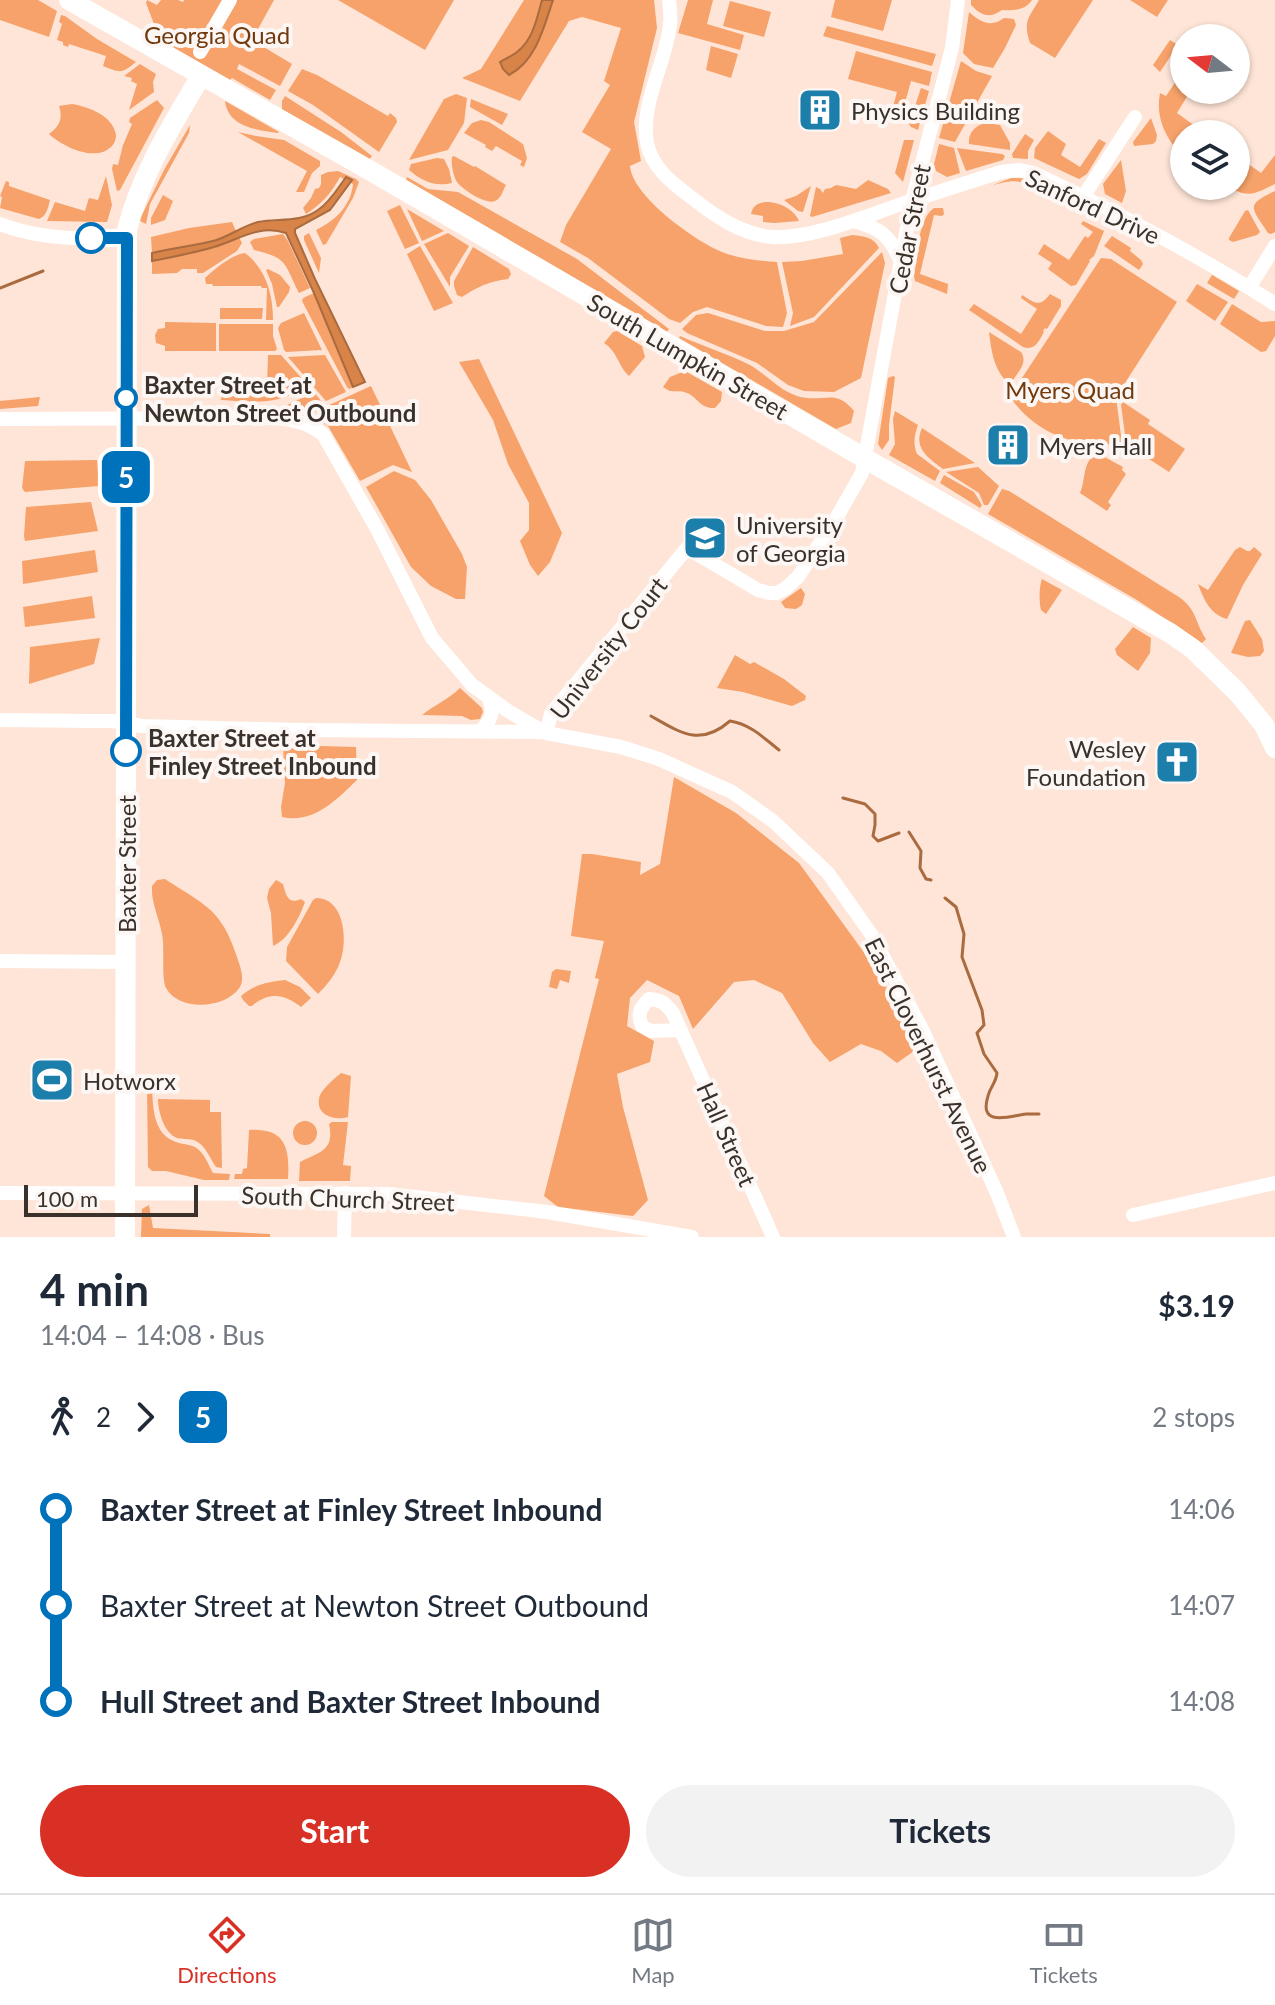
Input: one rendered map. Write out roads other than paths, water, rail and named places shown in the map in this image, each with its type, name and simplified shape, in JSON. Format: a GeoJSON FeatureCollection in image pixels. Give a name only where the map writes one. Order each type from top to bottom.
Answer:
{"type":"FeatureCollection","features":[{"type":"Feature","properties":{"kind":"main road","name":"South Lumpkin Street"},"geometry":{"type":"LineString","coordinates":[[69,0],[1146,618],[1193,649],[1238,693],[1264,725],[1275,748]]}},
{"type":"Feature","properties":{"kind":"main road","name":"Baxter Street"},"geometry":{"type":"LineString","coordinates":[[125,1237],[127,238],[133,204],[141,185],[201,76]]}},
{"type":"Feature","properties":{"kind":"street"},"geometry":{"type":"LineString","coordinates":[[200,52],[230,0]]}},
{"type":"Feature","properties":{"kind":"street","name":"Sanford Drive"},"geometry":{"type":"LineString","coordinates":[[669,0],[671,23],[646,119],[648,146],[652,160],[671,183],[726,222],[773,237],[802,234],[990,175],[1019,170],[1034,173],[1162,238],[1275,304]]}},
{"type":"Feature","properties":{"kind":"street"},"geometry":{"type":"LineString","coordinates":[[671,23],[678,0]]}},
{"type":"Feature","properties":{"kind":"street","name":"Cedar Street"},"geometry":{"type":"LineString","coordinates":[[866,459],[912,201],[952,48],[958,0]]}},
{"type":"Feature","properties":{"kind":"street"},"geometry":{"type":"LineString","coordinates":[[1083,197],[1135,117]]}},
{"type":"Feature","properties":{"kind":"street"},"geometry":{"type":"LineString","coordinates":[[853,220],[878,229],[887,236],[902,263]]}},
{"type":"Feature","properties":{"kind":"street"},"geometry":{"type":"LineString","coordinates":[[0,224],[48,237],[127,238]]}},
{"type":"Feature","properties":{"kind":"street"},"geometry":{"type":"LineString","coordinates":[[1249,288],[1275,246]]}},
{"type":"Feature","properties":{"kind":"street","name":"East Cloverhurst Avenue"},"geometry":{"type":"LineString","coordinates":[[0,419],[276,418],[309,424],[323,434],[432,638],[472,685],[546,733],[621,747],[659,759],[732,792],[773,821],[828,873],[871,934],[923,1031],[1014,1237]]}},
{"type":"Feature","properties":{"kind":"street","name":"University Court"},"geometry":{"type":"LineString","coordinates":[[546,733],[551,714],[687,548],[758,590],[777,593],[799,575],[856,484],[866,459]]}},
{"type":"Feature","properties":{"kind":"street"},"geometry":{"type":"LineString","coordinates":[[480,731],[491,716],[489,698]]}},
{"type":"Feature","properties":{"kind":"street"},"geometry":{"type":"LineString","coordinates":[[0,720],[91,721],[142,726],[546,733]]}},
{"type":"Feature","properties":{"kind":"street"},"geometry":{"type":"LineString","coordinates":[[0,961],[126,962]]}},
{"type":"Feature","properties":{"kind":"street","name":"Hall Street"},"geometry":{"type":"LineString","coordinates":[[680,1030],[773,1237]]}},
{"type":"Feature","properties":{"kind":"street"},"geometry":{"type":"LineString","coordinates":[[1133,1215],[1275,1183]]}},
{"type":"Feature","properties":{"kind":"street","name":"South Church Street"},"geometry":{"type":"LineString","coordinates":[[0,1193],[345,1193],[428,1197],[547,1212],[616,1231],[692,1237]]}},
{"type":"Feature","properties":{"kind":"street"},"geometry":{"type":"LineString","coordinates":[[344,1237],[345,1193]]}},
{"type":"Feature","properties":{"kind":"waterway"},"geometry":{"type":"LineString","coordinates":[[0,288],[43,271]]}},
{"type":"Feature","properties":{"kind":"waterway"},"geometry":{"type":"LineString","coordinates":[[651,716],[690,735],[709,734],[730,721],[756,732],[779,750]]}},
{"type":"Feature","properties":{"kind":"waterway"},"geometry":{"type":"LineString","coordinates":[[843,798],[865,804],[875,814],[873,836],[878,841],[899,833]]}},
{"type":"Feature","properties":{"kind":"waterway"},"geometry":{"type":"LineString","coordinates":[[909,832],[921,851],[920,868],[926,879],[931,880]]}},
{"type":"Feature","properties":{"kind":"waterway"},"geometry":{"type":"LineString","coordinates":[[945,898],[956,907],[964,934],[962,957],[982,1010],[984,1025],[977,1033],[984,1054],[997,1073],[988,1096],[987,1113],[997,1118],[1039,1114]]}},
{"type":"Feature","properties":{"kind":"place","name":"Physics Building"},"geometry":{"type":"Point","coordinates":[820,110]}},
{"type":"Feature","properties":{"kind":"place","name":"Baxter Street at Newton Street Outbound"},"geometry":{"type":"Point","coordinates":[126,398]}},
{"type":"Feature","properties":{"kind":"place","name":"Myers Hall"},"geometry":{"type":"Point","coordinates":[1008,445]}},
{"type":"Feature","properties":{"kind":"place","name":"University of Georgia"},"geometry":{"type":"Point","coordinates":[705,538]}},
{"type":"Feature","properties":{"kind":"place","name":"Baxter Street at Finley Street Inbound"},"geometry":{"type":"Point","coordinates":[126,751]}},
{"type":"Feature","properties":{"kind":"place","name":"Wesley Foundation"},"geometry":{"type":"Point","coordinates":[1177,762]}},
{"type":"Feature","properties":{"kind":"place","name":"Hotworx"},"geometry":{"type":"Point","coordinates":[52,1080]}},
{"type":"Feature","properties":{"kind":"park label","name":"Georgia Quad"},"geometry":{"type":"Point","coordinates":[217,34]}},
{"type":"Feature","properties":{"kind":"park label","name":"Myers Quad"},"geometry":{"type":"Point","coordinates":[1070,389]}}]}
